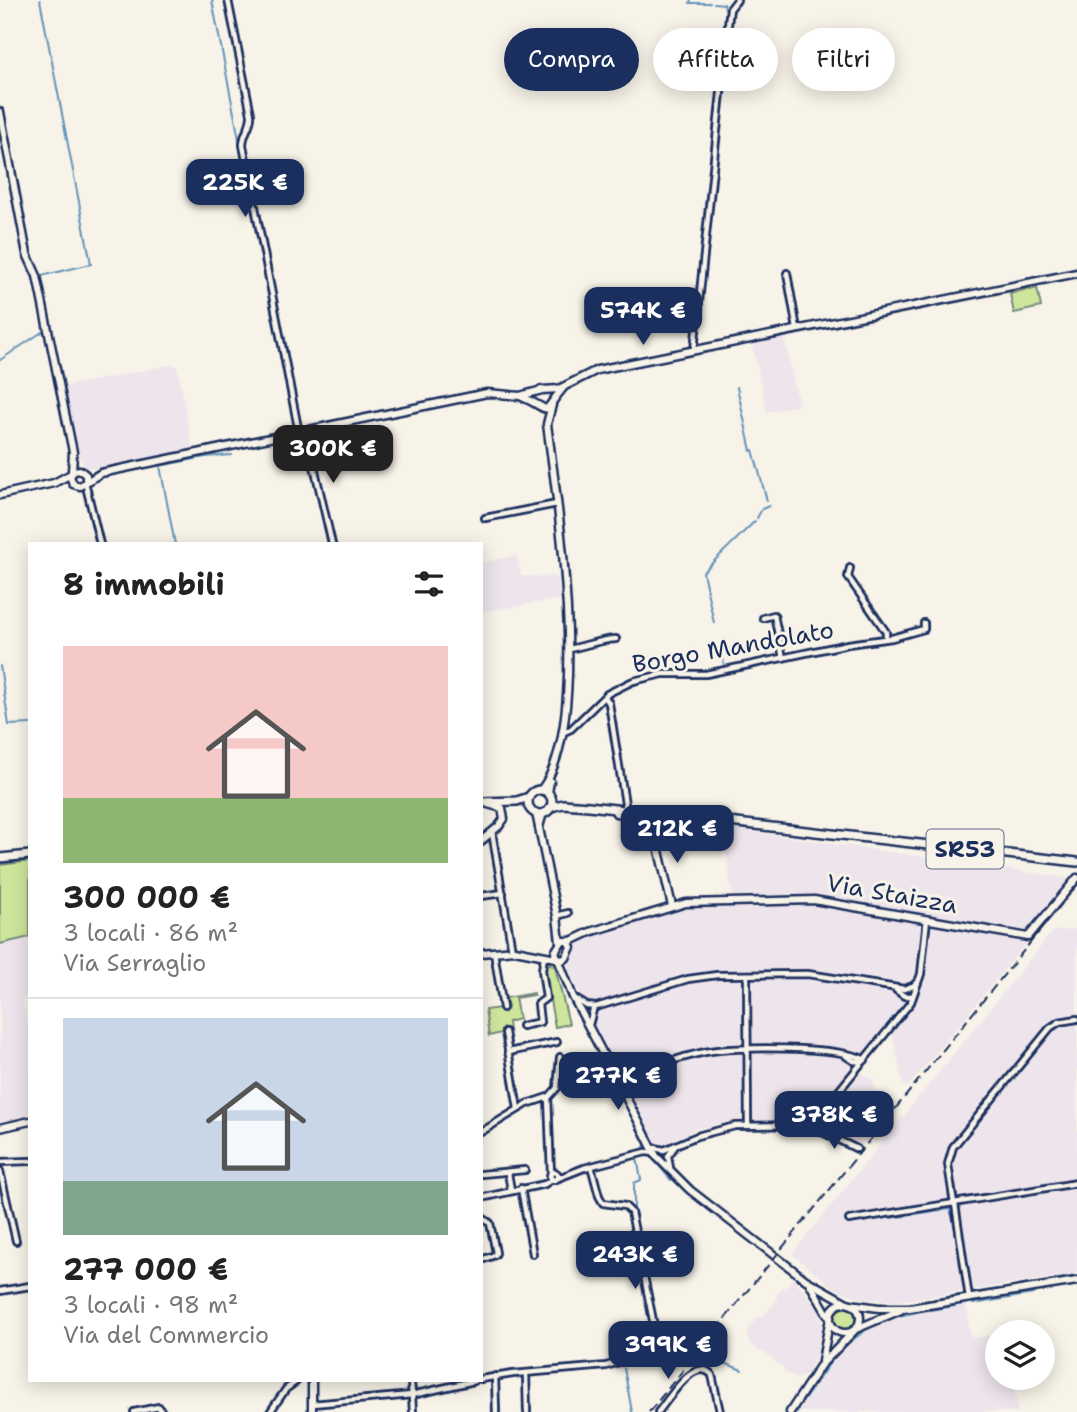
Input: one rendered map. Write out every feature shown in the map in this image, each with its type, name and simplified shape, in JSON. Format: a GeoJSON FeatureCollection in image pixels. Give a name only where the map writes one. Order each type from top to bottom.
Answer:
{"type":"FeatureCollection","features":[{"type":"Feature","properties":{"kind":"main road"},"geometry":{"type":"LineString","coordinates":[[529,801],[534,792],[546,794],[563,804]]}},
{"type":"Feature","properties":{"kind":"main road"},"geometry":{"type":"LineString","coordinates":[[546,794],[551,807]]}},
{"type":"Feature","properties":{"kind":"main road"},"geometry":{"type":"LineString","coordinates":[[529,801],[539,813],[563,804],[626,810]]}},
{"type":"Feature","properties":{"kind":"main road"},"geometry":{"type":"LineString","coordinates":[[483,802],[529,801]]}},
{"type":"Feature","properties":{"kind":"main road","name":"SR53"},"geometry":{"type":"LineString","coordinates":[[626,810],[1077,862]]}},
{"type":"Feature","properties":{"kind":"main road"},"geometry":{"type":"LineString","coordinates":[[0,858],[28,855]]}},
{"type":"Feature","properties":{"kind":"street"},"geometry":{"type":"LineString","coordinates":[[228,0],[251,114],[251,124],[243,136],[244,148],[302,432],[331,542]]}},
{"type":"Feature","properties":{"kind":"street"},"geometry":{"type":"LineString","coordinates":[[694,350],[729,16],[730,9],[737,0]]}},
{"type":"Feature","properties":{"kind":"street"},"geometry":{"type":"LineString","coordinates":[[0,111],[27,254],[37,276],[73,452],[70,478],[88,493]]}},
{"type":"Feature","properties":{"kind":"street"},"geometry":{"type":"LineString","coordinates":[[54,483],[76,485],[101,473],[489,393],[520,396],[564,387],[595,371],[1077,272]]}},
{"type":"Feature","properties":{"kind":"street"},"geometry":{"type":"LineString","coordinates":[[787,273],[797,329]]}},
{"type":"Feature","properties":{"kind":"street"},"geometry":{"type":"LineString","coordinates":[[520,396],[545,409],[553,403],[564,387]]}},
{"type":"Feature","properties":{"kind":"street"},"geometry":{"type":"LineString","coordinates":[[547,390],[553,395],[547,424]]}},
{"type":"Feature","properties":{"kind":"street"},"geometry":{"type":"LineString","coordinates":[[537,392],[534,399],[547,424],[557,504],[569,649],[561,734],[546,794]]}},
{"type":"Feature","properties":{"kind":"street"},"geometry":{"type":"LineString","coordinates":[[73,452],[86,481],[100,542]]}},
{"type":"Feature","properties":{"kind":"street"},"geometry":{"type":"LineString","coordinates":[[0,495],[54,483],[72,473],[101,473]]}},
{"type":"Feature","properties":{"kind":"street"},"geometry":{"type":"LineString","coordinates":[[485,518],[557,504]]}},
{"type":"Feature","properties":{"kind":"street"},"geometry":{"type":"LineString","coordinates":[[850,568],[848,577],[886,632],[886,638]]}},
{"type":"Feature","properties":{"kind":"street"},"geometry":{"type":"LineString","coordinates":[[763,618],[774,615],[783,658]]}},
{"type":"Feature","properties":{"kind":"street","name":"Borgo Mandolato"},"geometry":{"type":"LineString","coordinates":[[561,734],[571,729],[619,687],[643,678],[663,674],[706,674],[886,638],[924,629],[924,623]]}},
{"type":"Feature","properties":{"kind":"street"},"geometry":{"type":"LineString","coordinates":[[569,649],[592,645],[598,640],[615,639]]}},
{"type":"Feature","properties":{"kind":"street"},"geometry":{"type":"LineString","coordinates":[[605,697],[609,703],[626,810]]}},
{"type":"Feature","properties":{"kind":"street"},"geometry":{"type":"LineString","coordinates":[[483,802],[502,808],[504,819],[483,839]]}},
{"type":"Feature","properties":{"kind":"street"},"geometry":{"type":"LineString","coordinates":[[614,809],[619,813],[648,818],[656,831],[673,906]]}},
{"type":"Feature","properties":{"kind":"street"},"geometry":{"type":"LineString","coordinates":[[539,813],[539,829],[559,931],[566,943]]}},
{"type":"Feature","properties":{"kind":"street"},"geometry":{"type":"LineString","coordinates":[[656,831],[660,822],[665,820],[695,818]]}},
{"type":"Feature","properties":{"kind":"street"},"geometry":{"type":"LineString","coordinates":[[492,832],[512,950]]}},
{"type":"Feature","properties":{"kind":"street","name":"Via Staizza"},"geometry":{"type":"LineString","coordinates":[[544,956],[590,932],[673,906],[700,902],[821,900],[1028,937],[1077,878]]}},
{"type":"Feature","properties":{"kind":"street"},"geometry":{"type":"LineString","coordinates":[[483,896],[503,893]]}},
{"type":"Feature","properties":{"kind":"street"},"geometry":{"type":"LineString","coordinates":[[557,916],[568,913]]}},
{"type":"Feature","properties":{"kind":"street"},"geometry":{"type":"LineString","coordinates":[[483,1197],[545,1184],[554,1176],[653,1149],[664,1150],[704,1134],[748,1125],[810,1123],[819,1116],[914,996],[920,979],[927,919]]}},
{"type":"Feature","properties":{"kind":"street"},"geometry":{"type":"LineString","coordinates":[[566,943],[560,958],[573,997],[610,1068],[623,1081],[653,1149],[696,1195],[806,1280],[856,1308],[860,1316],[855,1330],[820,1366],[790,1412]]}},
{"type":"Feature","properties":{"kind":"street"},"geometry":{"type":"LineString","coordinates":[[560,958],[566,943]]}},
{"type":"Feature","properties":{"kind":"street"},"geometry":{"type":"LineString","coordinates":[[483,953],[512,950],[560,958]]}},
{"type":"Feature","properties":{"kind":"street"},"geometry":{"type":"LineString","coordinates":[[494,952],[503,1008]]}},
{"type":"Feature","properties":{"kind":"street"},"geometry":{"type":"LineString","coordinates":[[522,1026],[540,1022],[538,1004],[546,998],[542,970],[544,956]]}},
{"type":"Feature","properties":{"kind":"street"},"geometry":{"type":"LineString","coordinates":[[581,1012],[698,977],[808,974],[904,989],[914,996]]}},
{"type":"Feature","properties":{"kind":"street"},"geometry":{"type":"LineString","coordinates":[[747,975],[748,1125]]}},
{"type":"Feature","properties":{"kind":"street"},"geometry":{"type":"LineString","coordinates":[[904,989],[914,986],[920,979]]}},
{"type":"Feature","properties":{"kind":"street"},"geometry":{"type":"LineString","coordinates":[[892,988],[902,995],[914,996]]}},
{"type":"Feature","properties":{"kind":"street"},"geometry":{"type":"LineString","coordinates":[[902,995],[905,1003],[903,1013]]}},
{"type":"Feature","properties":{"kind":"street"},"geometry":{"type":"LineString","coordinates":[[573,997],[593,1008]]}},
{"type":"Feature","properties":{"kind":"street"},"geometry":{"type":"LineString","coordinates":[[590,1030],[593,1008]]}},
{"type":"Feature","properties":{"kind":"street"},"geometry":{"type":"LineString","coordinates":[[969,1298],[948,1164],[953,1147],[1050,1028],[1059,1022],[1077,1019]]}},
{"type":"Feature","properties":{"kind":"street"},"geometry":{"type":"LineString","coordinates":[[505,1032],[518,1109]]}},
{"type":"Feature","properties":{"kind":"street"},"geometry":{"type":"LineString","coordinates":[[508,1052],[557,1042]]}},
{"type":"Feature","properties":{"kind":"street"},"geometry":{"type":"LineString","coordinates":[[623,1081],[635,1073],[706,1052],[799,1049],[855,1056],[864,1061]]}},
{"type":"Feature","properties":{"kind":"street"},"geometry":{"type":"LineString","coordinates":[[842,1055],[855,1062],[864,1061]]}},
{"type":"Feature","properties":{"kind":"street"},"geometry":{"type":"LineString","coordinates":[[554,1176],[548,1141],[548,1098],[557,1088],[560,1058]]}},
{"type":"Feature","properties":{"kind":"street"},"geometry":{"type":"LineString","coordinates":[[848,1058],[852,1067],[849,1079]]}},
{"type":"Feature","properties":{"kind":"street"},"geometry":{"type":"LineString","coordinates":[[610,1068],[623,1081]]}},
{"type":"Feature","properties":{"kind":"street"},"geometry":{"type":"LineString","coordinates":[[483,1131],[518,1109],[543,1097],[548,1098]]}},
{"type":"Feature","properties":{"kind":"street"},"geometry":{"type":"LineString","coordinates":[[819,1116],[823,1132]]}},
{"type":"Feature","properties":{"kind":"street"},"geometry":{"type":"LineString","coordinates":[[0,1130],[19,1123],[28,1123]]}},
{"type":"Feature","properties":{"kind":"street"},"geometry":{"type":"LineString","coordinates":[[0,1130],[28,1123]]}},
{"type":"Feature","properties":{"kind":"street"},"geometry":{"type":"LineString","coordinates":[[810,1123],[812,1127],[857,1149]]}},
{"type":"Feature","properties":{"kind":"street"},"geometry":{"type":"LineString","coordinates":[[670,1170],[668,1156],[680,1143]]}},
{"type":"Feature","properties":{"kind":"street"},"geometry":{"type":"LineString","coordinates":[[0,1162],[28,1161]]}},
{"type":"Feature","properties":{"kind":"street"},"geometry":{"type":"LineString","coordinates":[[591,1166],[603,1203],[625,1206],[631,1212],[659,1350]]}},
{"type":"Feature","properties":{"kind":"street"},"geometry":{"type":"LineString","coordinates":[[483,1174],[525,1170]]}},
{"type":"Feature","properties":{"kind":"street"},"geometry":{"type":"LineString","coordinates":[[0,1171],[16,1241]]}},
{"type":"Feature","properties":{"kind":"street"},"geometry":{"type":"LineString","coordinates":[[508,1172],[511,1190]]}},
{"type":"Feature","properties":{"kind":"street"},"geometry":{"type":"LineString","coordinates":[[849,1220],[1077,1183]]}},
{"type":"Feature","properties":{"kind":"street"},"geometry":{"type":"LineString","coordinates":[[523,1188],[533,1254]]}},
{"type":"Feature","properties":{"kind":"street"},"geometry":{"type":"LineString","coordinates":[[483,1219],[491,1225],[496,1253],[483,1259]]}},
{"type":"Feature","properties":{"kind":"street"},"geometry":{"type":"LineString","coordinates":[[806,1280],[820,1300],[833,1328],[840,1333],[855,1330],[878,1318],[910,1308],[1077,1282]]}},
{"type":"Feature","properties":{"kind":"street"},"geometry":{"type":"LineString","coordinates":[[0,1292],[28,1286]]}},
{"type":"Feature","properties":{"kind":"street"},"geometry":{"type":"LineString","coordinates":[[820,1366],[827,1344],[830,1313],[836,1306],[849,1304],[910,1308]]}},
{"type":"Feature","properties":{"kind":"street"},"geometry":{"type":"LineString","coordinates":[[483,1379],[606,1366],[659,1350],[689,1354],[693,1350],[693,1340]]}},
{"type":"Feature","properties":{"kind":"street"},"geometry":{"type":"LineString","coordinates":[[658,1412],[695,1369],[705,1369],[712,1375],[720,1412]]}},
{"type":"Feature","properties":{"kind":"street"},"geometry":{"type":"LineString","coordinates":[[526,1373],[527,1412]]}},
{"type":"Feature","properties":{"kind":"street"},"geometry":{"type":"LineString","coordinates":[[495,1376],[496,1412]]}},
{"type":"Feature","properties":{"kind":"street"},"geometry":{"type":"LineString","coordinates":[[270,1412],[284,1391],[296,1382]]}},
{"type":"Feature","properties":{"kind":"street"},"geometry":{"type":"LineString","coordinates":[[313,1382],[312,1408],[412,1395],[470,1382]]}},
{"type":"Feature","properties":{"kind":"street"},"geometry":{"type":"LineString","coordinates":[[411,1382],[413,1412]]}},
{"type":"Feature","properties":{"kind":"street"},"geometry":{"type":"LineString","coordinates":[[134,1412],[159,1407],[162,1412]]}},
{"type":"Feature","properties":{"kind":"shaded area"},"geometry":{"type":"Polygon","coordinates":[[[784,336],[799,405],[767,412],[752,343],[784,336]]]}},
{"type":"Feature","properties":{"kind":"shaded area"},"geometry":{"type":"Polygon","coordinates":[[[174,364],[178,368],[192,447],[198,450],[95,469],[84,466],[68,423],[62,387],[174,364]]]}},
{"type":"Feature","properties":{"kind":"shaded area"},"geometry":{"type":"Polygon","coordinates":[[[517,555],[521,576],[558,577],[560,599],[483,612],[483,563],[517,555]]]}},
{"type":"Feature","properties":{"kind":"shaded area"},"geometry":{"type":"Polygon","coordinates":[[[722,827],[1073,879],[1043,916],[1034,934],[907,1088],[903,1084],[892,1033],[861,1071],[873,1078],[881,1122],[860,1148],[833,1128],[829,1131],[814,1116],[808,1119],[733,1121],[700,1129],[699,1127],[689,1132],[689,1135],[657,1147],[594,1026],[570,973],[569,961],[577,945],[589,938],[688,907],[734,906],[722,827]]]}},
{"type":"Feature","properties":{"kind":"shaded area"},"geometry":{"type":"Polygon","coordinates":[[[1077,929],[1077,1274],[899,1301],[864,1300],[835,1289],[792,1254],[1053,931],[1077,929]]]}},
{"type":"Feature","properties":{"kind":"shaded area"},"geometry":{"type":"Polygon","coordinates":[[[28,937],[28,998],[22,999],[28,1023],[28,1120],[0,1126],[0,944],[28,937]]]}},
{"type":"Feature","properties":{"kind":"shaded area"},"geometry":{"type":"Polygon","coordinates":[[[793,1278],[818,1308],[824,1328],[814,1362],[807,1375],[797,1379],[784,1372],[784,1368],[750,1344],[747,1337],[748,1330],[758,1317],[762,1317],[776,1301],[782,1287],[785,1289],[793,1278]]]}},
{"type":"Feature","properties":{"kind":"shaded area"},"geometry":{"type":"Polygon","coordinates":[[[966,1302],[971,1338],[985,1336],[985,1390],[1014,1390],[1018,1412],[798,1412],[829,1363],[853,1339],[876,1324],[902,1313],[966,1302]]]}},
{"type":"Feature","properties":{"kind":"green space"},"geometry":{"type":"Polygon","coordinates":[[[1037,288],[1041,307],[1014,313],[1010,294],[1037,288]]]}},
{"type":"Feature","properties":{"kind":"green space"},"geometry":{"type":"Polygon","coordinates":[[[28,861],[28,937],[0,944],[0,865],[28,861]]]}},
{"type":"Feature","properties":{"kind":"green space"},"geometry":{"type":"Polygon","coordinates":[[[550,961],[555,967],[569,1024],[555,1027],[544,969],[550,961]]]}},
{"type":"Feature","properties":{"kind":"green space"},"geometry":{"type":"Polygon","coordinates":[[[534,995],[515,998],[519,1019],[508,1022],[509,1031],[489,1036],[485,1010],[508,1007],[506,998],[534,995]]]}},
{"type":"Feature","properties":{"kind":"green space"},"geometry":{"type":"Polygon","coordinates":[[[845,1306],[853,1310],[857,1318],[853,1326],[845,1330],[837,1326],[833,1318],[837,1310],[845,1306]]]}},
{"type":"Feature","properties":{"kind":"waterway"},"geometry":{"type":"LineString","coordinates":[[40,0],[91,264],[41,276],[46,304]]}},
{"type":"Feature","properties":{"kind":"waterway"},"geometry":{"type":"LineString","coordinates":[[212,0],[295,428]]}},
{"type":"Feature","properties":{"kind":"waterway"},"geometry":{"type":"LineString","coordinates":[[691,0],[690,3],[710,3]]}},
{"type":"Feature","properties":{"kind":"waterway"},"geometry":{"type":"LineString","coordinates":[[739,5],[740,0]]}},
{"type":"Feature","properties":{"kind":"waterway"},"geometry":{"type":"LineString","coordinates":[[714,3],[724,4],[727,16]]}},
{"type":"Feature","properties":{"kind":"waterway"},"geometry":{"type":"LineString","coordinates":[[731,14],[737,6]]}},
{"type":"Feature","properties":{"kind":"waterway"},"geometry":{"type":"LineString","coordinates":[[726,22],[726,28]]}},
{"type":"Feature","properties":{"kind":"waterway"},"geometry":{"type":"LineString","coordinates":[[0,360],[45,330]]}},
{"type":"Feature","properties":{"kind":"waterway"},"geometry":{"type":"LineString","coordinates":[[697,345],[698,332]]}},
{"type":"Feature","properties":{"kind":"waterway"},"geometry":{"type":"LineString","coordinates":[[737,387],[751,451],[753,450],[767,501]]}},
{"type":"Feature","properties":{"kind":"waterway"},"geometry":{"type":"LineString","coordinates":[[241,448],[297,436]]}},
{"type":"Feature","properties":{"kind":"waterway"},"geometry":{"type":"LineString","coordinates":[[175,542],[160,466],[205,457],[232,455]]}},
{"type":"Feature","properties":{"kind":"waterway"},"geometry":{"type":"LineString","coordinates":[[757,518],[762,509],[769,506]]}},
{"type":"Feature","properties":{"kind":"waterway"},"geometry":{"type":"LineString","coordinates":[[714,623],[703,572],[755,521]]}},
{"type":"Feature","properties":{"kind":"waterway"},"geometry":{"type":"LineString","coordinates":[[719,646],[725,668]]}},
{"type":"Feature","properties":{"kind":"waterway"},"geometry":{"type":"LineString","coordinates":[[0,666],[9,725],[28,724]]}},
{"type":"Feature","properties":{"kind":"waterway"},"geometry":{"type":"LineString","coordinates":[[708,671],[716,670]]}},
{"type":"Feature","properties":{"kind":"waterway"},"geometry":{"type":"LineString","coordinates":[[669,677],[675,676]]}},
{"type":"Feature","properties":{"kind":"waterway"},"geometry":{"type":"LineString","coordinates":[[655,679],[665,677]]}},
{"type":"Feature","properties":{"kind":"waterway"},"geometry":{"type":"LineString","coordinates":[[681,677],[691,678]]}},
{"type":"Feature","properties":{"kind":"waterway"},"geometry":{"type":"LineString","coordinates":[[625,688],[651,680]]}},
{"type":"Feature","properties":{"kind":"waterway"},"geometry":{"type":"LineString","coordinates":[[604,701],[614,750]]}},
{"type":"Feature","properties":{"kind":"waterway"},"geometry":{"type":"LineString","coordinates":[[560,973],[567,995],[598,1053]]}},
{"type":"Feature","properties":{"kind":"waterway"},"geometry":{"type":"LineString","coordinates":[[627,1091],[640,1116]]}},
{"type":"Feature","properties":{"kind":"waterway"},"geometry":{"type":"LineString","coordinates":[[632,1119],[645,1144],[644,1148],[636,1152]]}},
{"type":"Feature","properties":{"kind":"waterway"},"geometry":{"type":"LineString","coordinates":[[644,1124],[650,1136]]}},
{"type":"Feature","properties":{"kind":"waterway"},"geometry":{"type":"LineString","coordinates":[[650,1155],[671,1180]]}},
{"type":"Feature","properties":{"kind":"waterway"},"geometry":{"type":"LineString","coordinates":[[634,1218],[637,1217],[634,1209],[634,1183],[641,1180],[637,1158]]}},
{"type":"Feature","properties":{"kind":"waterway"},"geometry":{"type":"LineString","coordinates":[[915,1214],[950,1209],[955,1228]]}},
{"type":"Feature","properties":{"kind":"waterway"},"geometry":{"type":"LineString","coordinates":[[890,1218],[905,1216]]}},
{"type":"Feature","properties":{"kind":"waterway"},"geometry":{"type":"LineString","coordinates":[[957,1237],[963,1276]]}},
{"type":"Feature","properties":{"kind":"waterway"},"geometry":{"type":"LineString","coordinates":[[1052,1280],[1076,1276]]}},
{"type":"Feature","properties":{"kind":"waterway"},"geometry":{"type":"LineString","coordinates":[[964,1282],[964,1294]]}},
{"type":"Feature","properties":{"kind":"waterway"},"geometry":{"type":"LineString","coordinates":[[1017,1286],[1037,1283]]}},
{"type":"Feature","properties":{"kind":"waterway"},"geometry":{"type":"LineString","coordinates":[[972,1293],[998,1289]]}},
{"type":"Feature","properties":{"kind":"waterway"},"geometry":{"type":"LineString","coordinates":[[934,1299],[965,1294]]}},
{"type":"Feature","properties":{"kind":"waterway"},"geometry":{"type":"LineString","coordinates":[[973,1304],[1033,1294]]}},
{"type":"Feature","properties":{"kind":"waterway"},"geometry":{"type":"LineString","coordinates":[[910,1303],[930,1300]]}},
{"type":"Feature","properties":{"kind":"waterway"},"geometry":{"type":"LineString","coordinates":[[862,1302],[870,1304]]}},
{"type":"Feature","properties":{"kind":"waterway"},"geometry":{"type":"LineString","coordinates":[[890,1305],[903,1304]]}},
{"type":"Feature","properties":{"kind":"waterway"},"geometry":{"type":"LineString","coordinates":[[930,1310],[955,1306]]}},
{"type":"Feature","properties":{"kind":"waterway"},"geometry":{"type":"LineString","coordinates":[[889,1318],[922,1311]]}},
{"type":"Feature","properties":{"kind":"waterway"},"geometry":{"type":"LineString","coordinates":[[842,1348],[871,1326]]}},
{"type":"Feature","properties":{"kind":"waterway"},"geometry":{"type":"LineString","coordinates":[[702,1354],[742,1370]]}},
{"type":"Feature","properties":{"kind":"waterway"},"geometry":{"type":"LineString","coordinates":[[802,1403],[836,1354]]}},
{"type":"Feature","properties":{"kind":"waterway"},"geometry":{"type":"LineString","coordinates":[[624,1368],[632,1412]]}},
{"type":"Feature","properties":{"kind":"railway"},"geometry":{"type":"LineString","coordinates":[[649,1412],[1077,885]]}}]}
